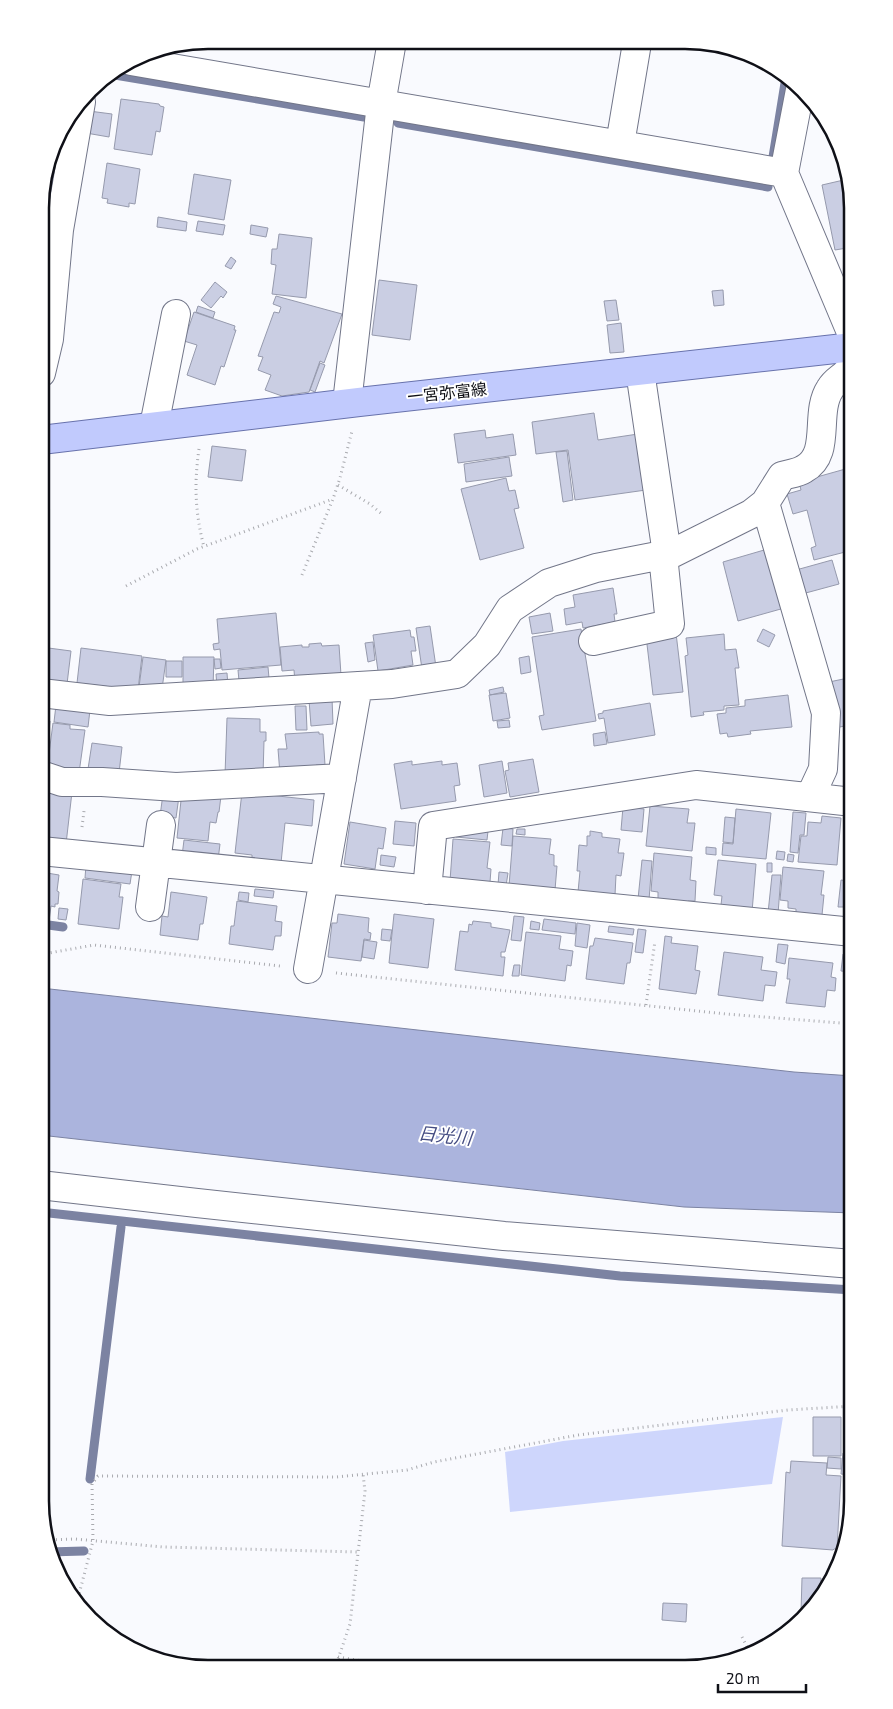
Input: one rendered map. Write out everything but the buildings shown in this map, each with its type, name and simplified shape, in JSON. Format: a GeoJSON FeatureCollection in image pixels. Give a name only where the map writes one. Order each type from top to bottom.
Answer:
{"type":"FeatureCollection","features":[{"type":"Feature","properties":{"kind":"main road","name":"一宮弥富線"},"geometry":{"type":"LineString","coordinates":[[49,439],[353,402],[844,348]]}},
{"type":"Feature","properties":{"kind":"street"},"geometry":{"type":"LineString","coordinates":[[353,402],[381,104],[391,49]]}},
{"type":"Feature","properties":{"kind":"street"},"geometry":{"type":"LineString","coordinates":[[620,144],[636,49]]}},
{"type":"Feature","properties":{"kind":"street"},"geometry":{"type":"LineString","coordinates":[[144,62],[784,172]]}},
{"type":"Feature","properties":{"kind":"street"},"geometry":{"type":"LineString","coordinates":[[799,97],[784,172],[844,315]]}},
{"type":"Feature","properties":{"kind":"street"},"geometry":{"type":"LineString","coordinates":[[49,339],[50,228],[77,118]]}},
{"type":"Feature","properties":{"kind":"street"},"geometry":{"type":"LineString","coordinates":[[154,426],[176,314]]}},
{"type":"Feature","properties":{"kind":"street"},"geometry":{"type":"LineString","coordinates":[[593,641],[670,624],[665,555],[640,371]]}},
{"type":"Feature","properties":{"kind":"street"},"geometry":{"type":"LineString","coordinates":[[49,694],[110,701],[392,684],[457,674],[487,645],[510,608],[549,583],[596,568],[673,553],[751,514],[765,503],[782,476],[803,470],[815,461],[820,441],[822,406],[830,388],[844,375]]}},
{"type":"Feature","properties":{"kind":"street"},"geometry":{"type":"LineString","coordinates":[[765,503],[826,713],[823,769],[810,797]]}},
{"type":"Feature","properties":{"kind":"street"},"geometry":{"type":"LineString","coordinates":[[308,969],[358,686]]}},
{"type":"Feature","properties":{"kind":"street"},"geometry":{"type":"LineString","coordinates":[[49,778],[62,782],[176,787],[342,778]]}},
{"type":"Feature","properties":{"kind":"street"},"geometry":{"type":"LineString","coordinates":[[427,890],[433,826],[696,785],[844,801]]}},
{"type":"Feature","properties":{"kind":"street"},"geometry":{"type":"LineString","coordinates":[[150,908],[160,825]]}},
{"type":"Feature","properties":{"kind":"street"},"geometry":{"type":"LineString","coordinates":[[49,852],[844,931]]}},
{"type":"Feature","properties":{"kind":"street"},"geometry":{"type":"LineString","coordinates":[[49,1186],[504,1236],[844,1263]]}},
{"type":"Feature","properties":{"kind":"path"},"geometry":{"type":"LineString","coordinates":[[302,575],[338,485],[353,402]]}},
{"type":"Feature","properties":{"kind":"path"},"geometry":{"type":"LineString","coordinates":[[203,420],[196,466],[195,498],[198,526],[204,547]]}},
{"type":"Feature","properties":{"kind":"path"},"geometry":{"type":"LineString","coordinates":[[338,485],[370,504],[383,515]]}},
{"type":"Feature","properties":{"kind":"path"},"geometry":{"type":"LineString","coordinates":[[126,586],[204,547],[333,499]]}},
{"type":"Feature","properties":{"kind":"path"},"geometry":{"type":"LineString","coordinates":[[79,855],[87,782]]}},
{"type":"Feature","properties":{"kind":"path"},"geometry":{"type":"LineString","coordinates":[[646,1005],[658,913]]}},
{"type":"Feature","properties":{"kind":"path"},"geometry":{"type":"LineString","coordinates":[[49,952],[94,945],[726,1014],[844,1023]]}},
{"type":"Feature","properties":{"kind":"path"},"geometry":{"type":"LineString","coordinates":[[79,1594],[93,1541],[92,1484],[98,1476],[234,1478],[336,1476],[407,1470],[434,1462],[578,1435],[788,1410],[844,1407]]}},
{"type":"Feature","properties":{"kind":"path"},"geometry":{"type":"LineString","coordinates":[[337,1660],[350,1624],[365,1491],[363,1474]]}},
{"type":"Feature","properties":{"kind":"path"},"geometry":{"type":"LineString","coordinates":[[54,1540],[75,1539],[163,1547],[358,1552]]}},
{"type":"Feature","properties":{"kind":"path"},"geometry":{"type":"LineString","coordinates":[[742,1636],[747,1647]]}},
{"type":"Feature","properties":{"kind":"path"},"geometry":{"type":"LineString","coordinates":[[338,1657],[356,1660]]}},
{"type":"Feature","properties":{"kind":"shaded area"},"geometry":{"type":"Polygon","coordinates":[[[783,1417],[772,1484],[510,1512],[505,1452],[563,1441],[783,1417]]]}},
{"type":"Feature","properties":{"kind":"water","name":"日光川"},"geometry":{"type":"Polygon","coordinates":[[[49,989],[794,1072],[844,1075],[844,1213],[684,1207],[49,1136],[49,989]]]}},
{"type":"Feature","properties":{"kind":"waterway"},"geometry":{"type":"LineString","coordinates":[[120,76],[364,117]]}},
{"type":"Feature","properties":{"kind":"waterway"},"geometry":{"type":"LineString","coordinates":[[773,157],[785,84]]}},
{"type":"Feature","properties":{"kind":"waterway"},"geometry":{"type":"LineString","coordinates":[[398,123],[768,187]]}},
{"type":"Feature","properties":{"kind":"waterway"},"geometry":{"type":"LineString","coordinates":[[49,925],[63,927]]}},
{"type":"Feature","properties":{"kind":"waterway"},"geometry":{"type":"LineString","coordinates":[[49,1213],[620,1276],[844,1289]]}},
{"type":"Feature","properties":{"kind":"waterway"},"geometry":{"type":"LineString","coordinates":[[90,1479],[121,1227]]}},
{"type":"Feature","properties":{"kind":"waterway"},"geometry":{"type":"LineString","coordinates":[[57,1552],[84,1551]]}}]}
